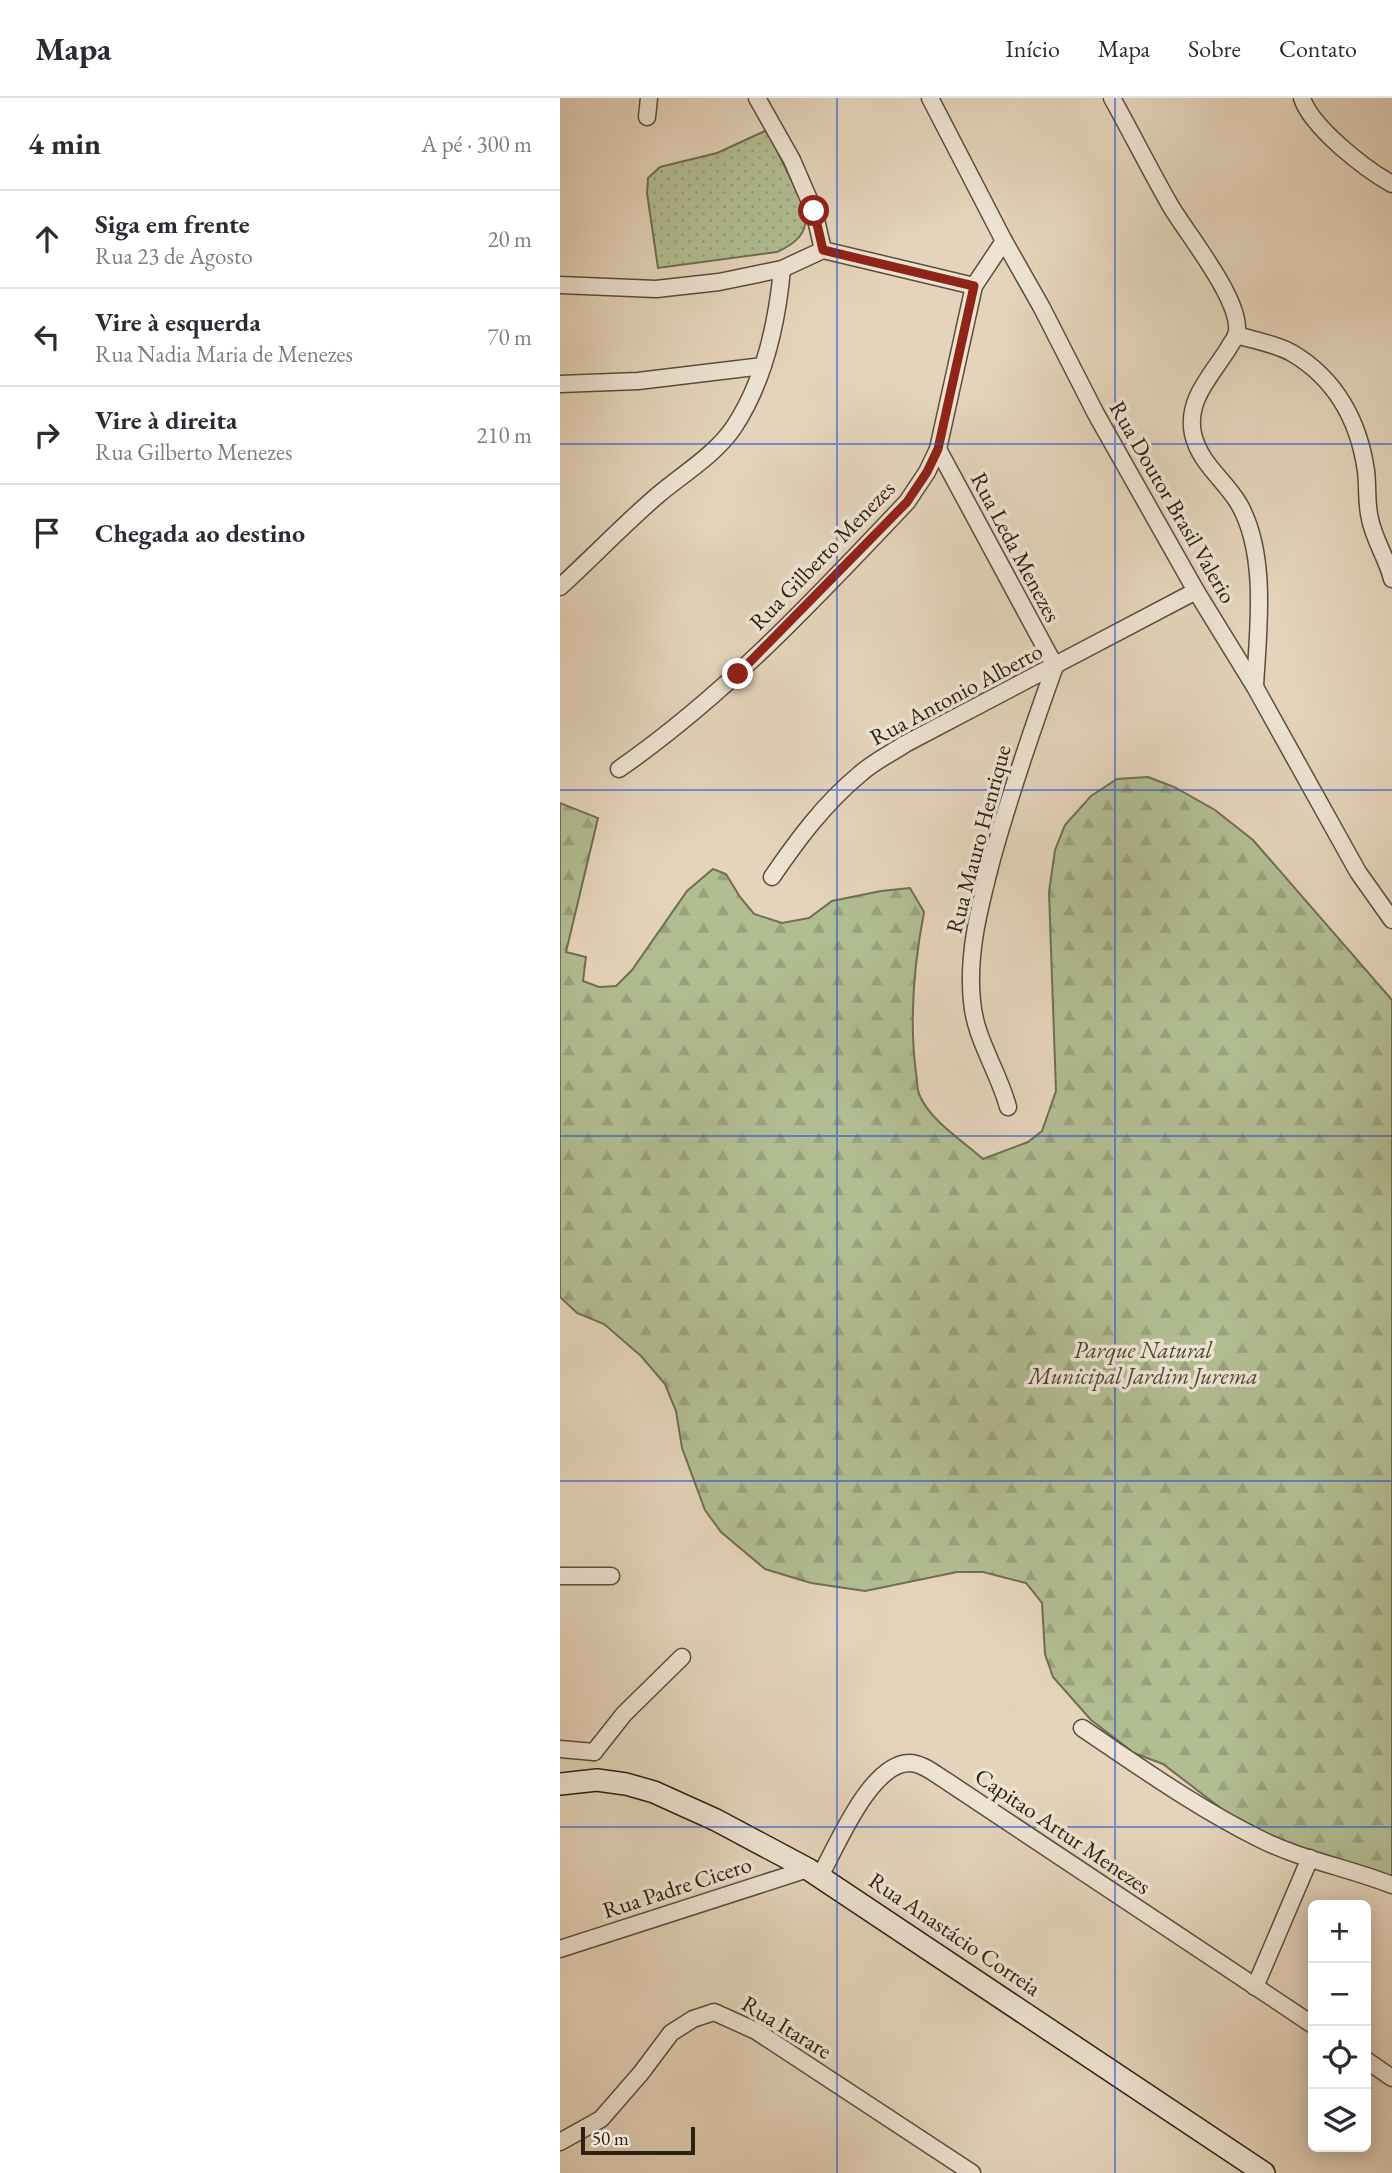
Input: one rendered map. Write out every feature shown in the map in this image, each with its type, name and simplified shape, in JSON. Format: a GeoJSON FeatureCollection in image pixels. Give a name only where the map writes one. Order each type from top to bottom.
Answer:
{"type":"FeatureCollection","features":[{"type":"Feature","properties":{"kind":"main road","name":"Rua Anastácio Correia"},"geometry":{"type":"LineString","coordinates":[[560,1784],[597,1780],[654,1792],[716,1820],[815,1873],[1265,2173]]}},
{"type":"Feature","properties":{"kind":"street"},"geometry":{"type":"LineString","coordinates":[[647,117],[649,98]]}},
{"type":"Feature","properties":{"kind":"street"},"geometry":{"type":"LineString","coordinates":[[757,98],[792,160],[809,198],[823,250]]}},
{"type":"Feature","properties":{"kind":"street","name":"Rua Doutor Brasil Valerio"},"geometry":{"type":"LineString","coordinates":[[930,98],[1096,414],[1196,591],[1255,687],[1358,872],[1392,920]]}},
{"type":"Feature","properties":{"kind":"street"},"geometry":{"type":"LineString","coordinates":[[1112,98],[1171,207],[1222,286],[1236,319],[1236,335],[1194,403],[1191,424],[1195,445],[1207,466],[1238,503],[1254,542],[1258,616],[1255,687]]}},
{"type":"Feature","properties":{"kind":"street"},"geometry":{"type":"LineString","coordinates":[[1302,98],[1311,117],[1321,127],[1367,168],[1392,184]]}},
{"type":"Feature","properties":{"kind":"street","name":"Rua Gilberto Menezes"},"geometry":{"type":"LineString","coordinates":[[619,769],[666,737],[748,664],[907,502],[927,472],[938,449],[974,286],[1004,241]]}},
{"type":"Feature","properties":{"kind":"street"},"geometry":{"type":"LineString","coordinates":[[560,285],[656,289],[719,282],[782,269],[823,250],[974,286]]}},
{"type":"Feature","properties":{"kind":"street"},"geometry":{"type":"LineString","coordinates":[[560,587],[657,496],[720,445],[744,411],[763,366],[778,311],[782,269]]}},
{"type":"Feature","properties":{"kind":"street"},"geometry":{"type":"LineString","coordinates":[[1236,335],[1290,351],[1314,368],[1339,394],[1360,440],[1366,471],[1369,517],[1392,579]]}},
{"type":"Feature","properties":{"kind":"street"},"geometry":{"type":"LineString","coordinates":[[560,384],[638,381],[763,366]]}},
{"type":"Feature","properties":{"kind":"street","name":"Rua Leda Menezes"},"geometry":{"type":"LineString","coordinates":[[938,449],[1055,666]]}},
{"type":"Feature","properties":{"kind":"street","name":"Rua Antonio Alberto"},"geometry":{"type":"LineString","coordinates":[[772,877],[805,829],[831,799],[862,772],[905,744],[1196,591]]}},
{"type":"Feature","properties":{"kind":"street","name":"Rua Mauro Henrique"},"geometry":{"type":"LineString","coordinates":[[1008,1107],[980,1039],[972,1003],[973,937],[1006,809],[1055,666]]}},
{"type":"Feature","properties":{"kind":"street"},"geometry":{"type":"LineString","coordinates":[[560,1576],[611,1576]]}},
{"type":"Feature","properties":{"kind":"street"},"geometry":{"type":"LineString","coordinates":[[597,1780],[594,1752],[624,1714],[682,1657]]}},
{"type":"Feature","properties":{"kind":"street"},"geometry":{"type":"LineString","coordinates":[[1082,1728],[1207,1810],[1260,1839],[1310,1858],[1388,1878]]}},
{"type":"Feature","properties":{"kind":"street"},"geometry":{"type":"LineString","coordinates":[[560,1749],[594,1752]]}},
{"type":"Feature","properties":{"kind":"street","name":"Capitao Artur Menezes"},"geometry":{"type":"LineString","coordinates":[[815,1873],[865,1795],[891,1769],[906,1763],[918,1764],[1308,2022]]}},
{"type":"Feature","properties":{"kind":"street"},"geometry":{"type":"LineString","coordinates":[[1255,1987],[1310,1858]]}},
{"type":"Feature","properties":{"kind":"street","name":"Rua Padre Cicero"},"geometry":{"type":"LineString","coordinates":[[560,1949],[815,1873]]}},
{"type":"Feature","properties":{"kind":"street","name":"Rua Itarare"},"geometry":{"type":"LineString","coordinates":[[560,2142],[601,2119],[671,2033],[693,2019],[714,2012],[756,2031],[972,2173]]}},
{"type":"Feature","properties":{"kind":"street"},"geometry":{"type":"LineString","coordinates":[[1371,2063],[1392,2078]]}},
{"type":"Feature","properties":{"kind":"green space"},"geometry":{"type":"Polygon","coordinates":[[[767,130],[806,210],[805,225],[800,236],[777,252],[658,268],[647,193],[648,178],[660,167],[717,153],[767,130]]]}},
{"type":"Feature","properties":{"kind":"green space","name":"Parque Natural Municipal Jardim Jurema"},"geometry":{"type":"Polygon","coordinates":[[[1148,777],[1174,787],[1215,810],[1253,840],[1392,1000],[1392,1878],[1252,1832],[1163,1764],[1134,1753],[1091,1720],[1053,1677],[1045,1654],[1042,1603],[1026,1583],[983,1572],[957,1572],[865,1591],[811,1583],[765,1569],[721,1532],[705,1510],[682,1448],[676,1411],[665,1384],[641,1356],[604,1324],[577,1313],[560,1297],[560,803],[598,818],[566,952],[586,957],[583,981],[599,987],[616,986],[632,970],[687,891],[713,869],[726,874],[754,914],[782,923],[809,918],[832,901],[910,888],[924,912],[915,972],[913,1012],[918,1092],[924,1104],[947,1130],[983,1159],[1028,1142],[1042,1131],[1056,1091],[1049,892],[1055,850],[1065,825],[1091,796],[1117,779],[1148,777]]]}},
{"type":"Feature","properties":{"kind":"route"},"geometry":{"type":"LineString","coordinates":[[738,674],[907,502],[927,472],[938,449],[974,286],[823,250],[814,211]]}}]}
